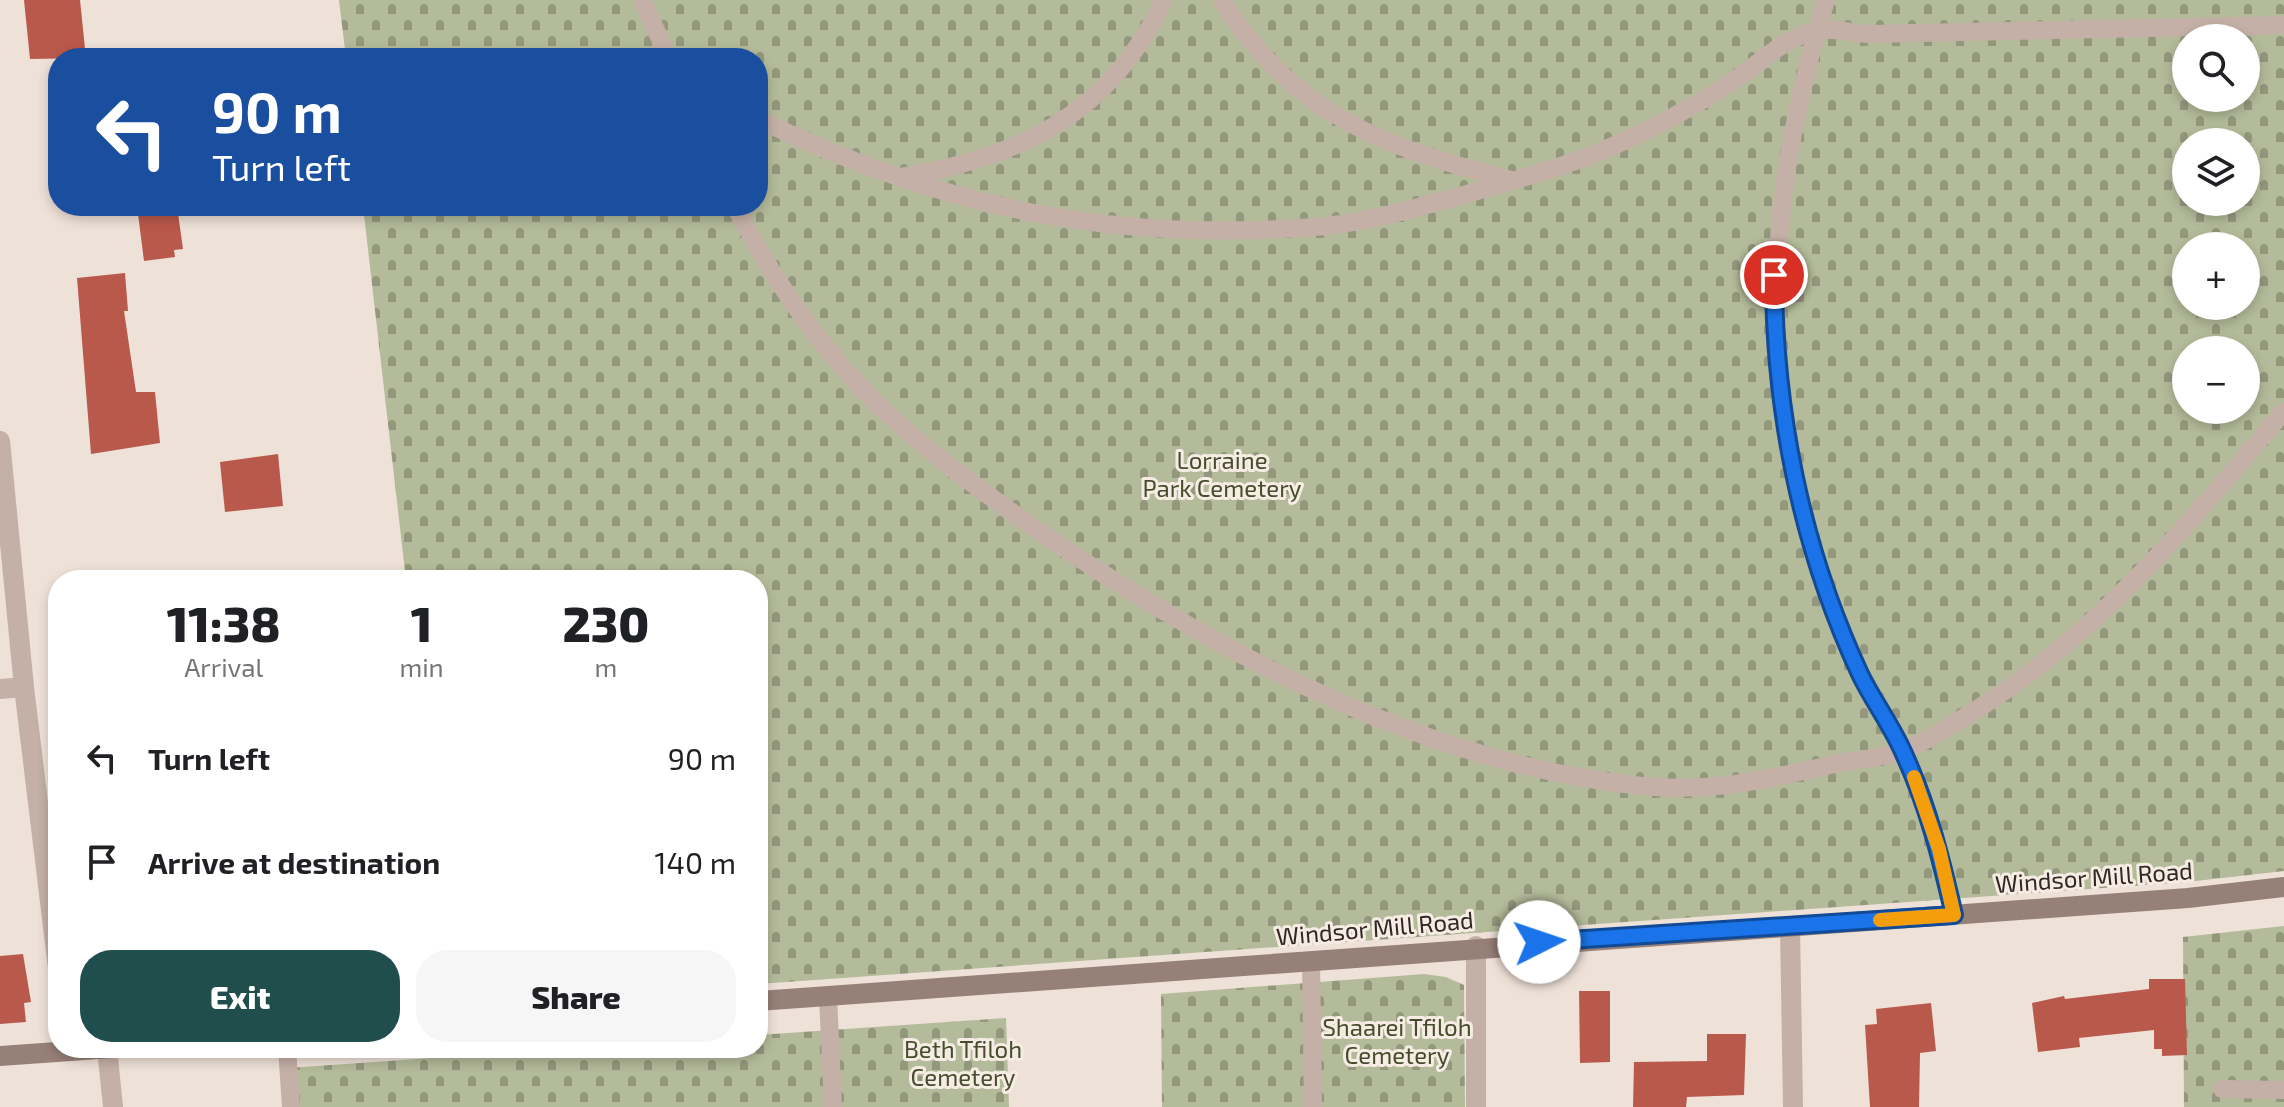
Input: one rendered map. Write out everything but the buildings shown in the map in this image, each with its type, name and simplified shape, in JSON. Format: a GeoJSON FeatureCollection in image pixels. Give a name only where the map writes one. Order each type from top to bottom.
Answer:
{"type":"FeatureCollection","features":[{"type":"Feature","properties":{"kind":"main road","name":"Windsor Mill Road"},"geometry":{"type":"LineString","coordinates":[[768,1000],[1476,946],[1954,915],[2284,887]]}},
{"type":"Feature","properties":{"kind":"main road"},"geometry":{"type":"LineString","coordinates":[[0,1056],[48,1053]]}},
{"type":"Feature","properties":{"kind":"street"},"geometry":{"type":"LineString","coordinates":[[0,441],[24,687],[48,885]]}},
{"type":"Feature","properties":{"kind":"street"},"geometry":{"type":"LineString","coordinates":[[0,689],[24,687]]}},
{"type":"Feature","properties":{"kind":"street"},"geometry":{"type":"LineString","coordinates":[[1790,926],[1793,1107]]}},
{"type":"Feature","properties":{"kind":"street"},"geometry":{"type":"LineString","coordinates":[[1476,946],[1476,1107]]}},
{"type":"Feature","properties":{"kind":"street"},"geometry":{"type":"LineString","coordinates":[[111,1058],[113,1107]]}},
{"type":"Feature","properties":{"kind":"lane"},"geometry":{"type":"LineString","coordinates":[[642,0],[664,48]]}},
{"type":"Feature","properties":{"kind":"lane"},"geometry":{"type":"LineString","coordinates":[[895,178],[959,167],[1001,154],[1043,135],[1081,107],[1114,75],[1148,33],[1164,0]]}},
{"type":"Feature","properties":{"kind":"lane"},"geometry":{"type":"LineString","coordinates":[[1222,0],[1262,53],[1325,109],[1359,130],[1420,156],[1514,181]]}},
{"type":"Feature","properties":{"kind":"lane"},"geometry":{"type":"LineString","coordinates":[[1826,0],[1783,196],[1774,275],[1774,341],[1781,412],[1797,489],[1823,576],[1860,673],[1903,751],[1939,849],[1954,915]]}},
{"type":"Feature","properties":{"kind":"lane"},"geometry":{"type":"LineString","coordinates":[[768,124],[817,148],[895,178],[966,201],[1040,217],[1134,229],[1216,230],[1328,225],[1414,208],[1514,181],[1601,152],[1683,114],[1781,44],[1817,30],[1868,34],[2284,25]]}},
{"type":"Feature","properties":{"kind":"lane"},"geometry":{"type":"LineString","coordinates":[[741,216],[792,307],[873,399],[926,448],[1095,569],[1189,626],[1293,680],[1401,725],[1504,759],[1574,776],[1644,786],[1704,789],[1769,781],[1903,751],[1989,702],[2061,650],[2138,577],[2284,411]]}},
{"type":"Feature","properties":{"kind":"lane"},"geometry":{"type":"LineString","coordinates":[[1311,960],[1313,1107]]}},
{"type":"Feature","properties":{"kind":"lane"},"geometry":{"type":"LineString","coordinates":[[828,996],[833,1107]]}},
{"type":"Feature","properties":{"kind":"lane"},"geometry":{"type":"LineString","coordinates":[[288,1058],[291,1107]]}},
{"type":"Feature","properties":{"kind":"lane"},"geometry":{"type":"LineString","coordinates":[[2222,1089],[2284,1090]]}},
{"type":"Feature","properties":{"kind":"green space","name":"Lorraine Park Cemetery"},"geometry":{"type":"Polygon","coordinates":[[[339,0],[2284,0],[2284,871],[2187,882],[768,983],[768,570],[405,570],[364,216],[768,216],[768,48],[345,48],[339,0]]]}},
{"type":"Feature","properties":{"kind":"green space"},"geometry":{"type":"Polygon","coordinates":[[[2284,926],[2284,1107],[2184,1107],[2183,937],[2284,926]]]}},
{"type":"Feature","properties":{"kind":"green space","name":"Shaarei Tfiloh Cemetery"},"geometry":{"type":"Polygon","coordinates":[[[1424,974],[1446,977],[1464,985],[1465,1107],[1162,1107],[1161,994],[1424,974]]]}},
{"type":"Feature","properties":{"kind":"green space","name":"Beth Tfiloh Cemetery"},"geometry":{"type":"Polygon","coordinates":[[[1006,1018],[1009,1107],[291,1107],[288,1068],[432,1058],[768,1058],[768,1034],[1006,1018]]]}},
{"type":"Feature","properties":{"kind":"slow traffic"},"geometry":{"type":"LineString","coordinates":[[1880,920],[1954,915],[1939,849],[1914,777]]}},
{"type":"Feature","properties":{"kind":"route"},"geometry":{"type":"LineString","coordinates":[[1539,942],[1954,915],[1925,803],[1903,751],[1860,673],[1823,576],[1797,489],[1781,412],[1774,341],[1774,275]]}}]}
